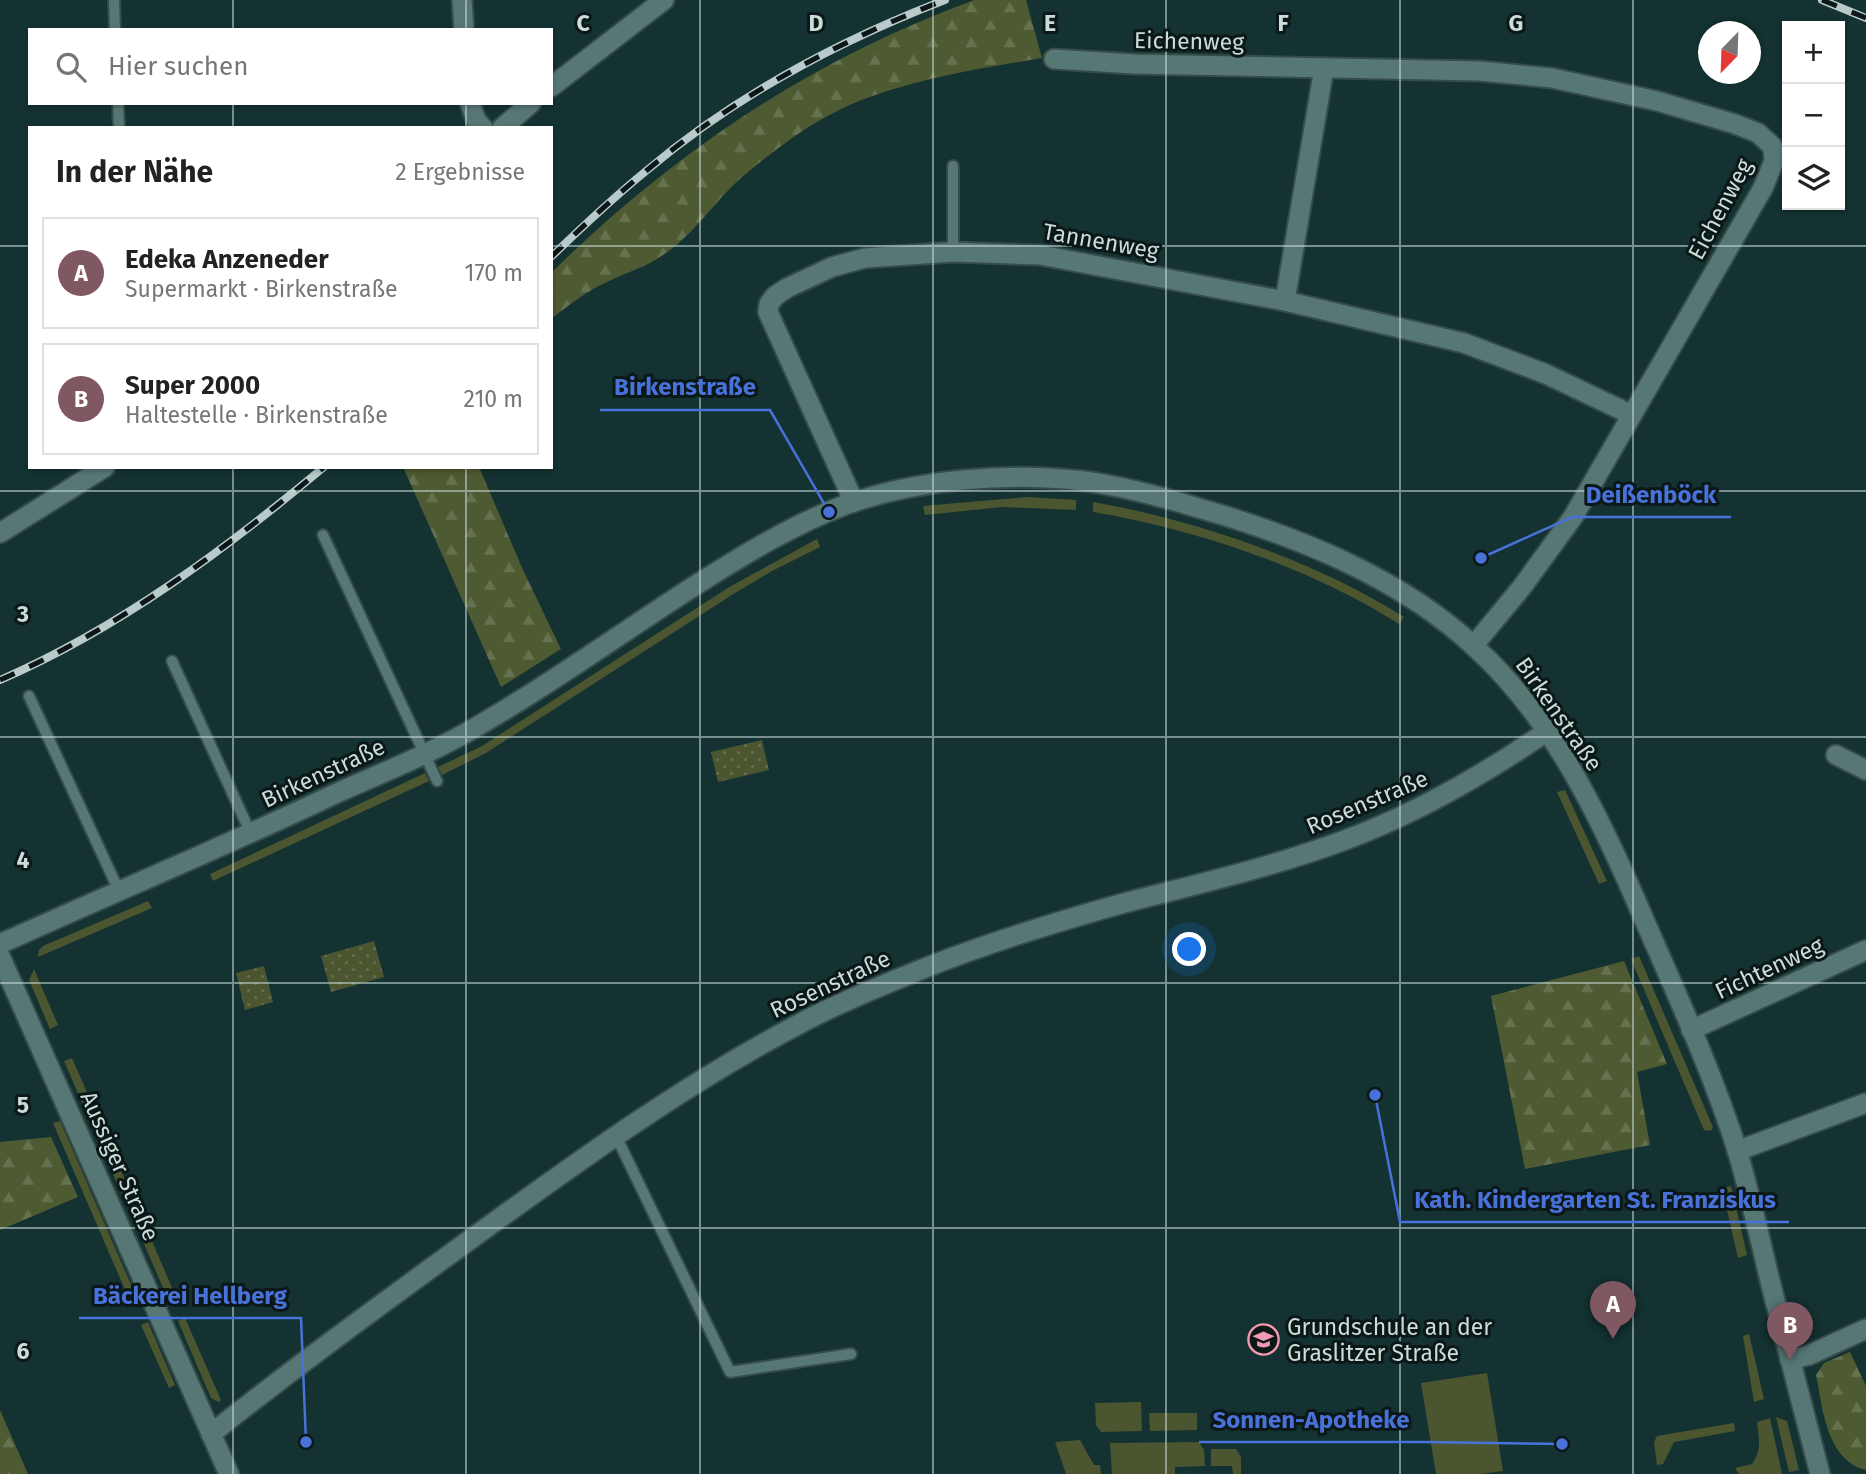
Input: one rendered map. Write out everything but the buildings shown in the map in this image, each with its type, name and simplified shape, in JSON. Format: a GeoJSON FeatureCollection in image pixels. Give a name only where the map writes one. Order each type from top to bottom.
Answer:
{"type":"FeatureCollection","features":[{"type":"Feature","properties":{"kind":"street"},"geometry":{"type":"LineString","coordinates":[[462,0],[464,28]]}},
{"type":"Feature","properties":{"kind":"street"},"geometry":{"type":"LineString","coordinates":[[553,85],[664,0]]}},
{"type":"Feature","properties":{"kind":"street","name":"Eichenweg"},"geometry":{"type":"LineString","coordinates":[[1054,59],[1134,64],[1480,71],[1552,78],[1597,86],[1735,124],[1758,133],[1773,147],[1774,161],[1763,188],[1573,517],[1530,577],[1474,645]]}},
{"type":"Feature","properties":{"kind":"street"},"geometry":{"type":"LineString","coordinates":[[1285,301],[1324,68]]}},
{"type":"Feature","properties":{"kind":"street"},"geometry":{"type":"LineString","coordinates":[[471,105],[481,126]]}},
{"type":"Feature","properties":{"kind":"street"},"geometry":{"type":"LineString","coordinates":[[504,126],[529,105]]}},
{"type":"Feature","properties":{"kind":"street","name":"Tannenweg"},"geometry":{"type":"LineString","coordinates":[[854,502],[771,323],[769,304],[787,288],[848,262],[885,256],[953,252],[1040,255],[1285,301],[1464,343],[1546,374],[1632,415]]}},
{"type":"Feature","properties":{"kind":"street"},"geometry":{"type":"LineString","coordinates":[[0,533],[102,469]]}},
{"type":"Feature","properties":{"kind":"street","name":"Birkenstraße"},"geometry":{"type":"LineString","coordinates":[[0,944],[251,834],[472,729],[755,549],[828,512],[854,502],[912,488],[1002,478],[1034,477],[1086,482],[1156,496],[1251,524],[1338,560],[1412,600],[1474,645],[1516,690],[1546,732],[1594,810],[1621,866],[1692,1030],[1737,1151],[1820,1474]]}},
{"type":"Feature","properties":{"kind":"street","name":"Rosenstraße"},"geometry":{"type":"LineString","coordinates":[[211,1434],[347,1330],[616,1136],[762,1044],[844,1002],[928,967],[1093,912],[1301,856],[1352,838],[1449,794],[1546,732]]}},
{"type":"Feature","properties":{"kind":"street"},"geometry":{"type":"LineString","coordinates":[[1836,755],[1866,770]]}},
{"type":"Feature","properties":{"kind":"street","name":"Fichtenweg"},"geometry":{"type":"LineString","coordinates":[[1692,1030],[1866,950]]}},
{"type":"Feature","properties":{"kind":"street","name":"Aussiger Straße"},"geometry":{"type":"LineString","coordinates":[[0,956],[229,1474]]}},
{"type":"Feature","properties":{"kind":"street"},"geometry":{"type":"LineString","coordinates":[[1737,1151],[1866,1103]]}},
{"type":"Feature","properties":{"kind":"street"},"geometry":{"type":"LineString","coordinates":[[1790,1360],[1809,1355],[1866,1329]]}},
{"type":"Feature","properties":{"kind":"lane"},"geometry":{"type":"LineString","coordinates":[[114,0],[115,28]]}},
{"type":"Feature","properties":{"kind":"lane"},"geometry":{"type":"LineString","coordinates":[[118,105],[119,126]]}},
{"type":"Feature","properties":{"kind":"lane"},"geometry":{"type":"LineString","coordinates":[[953,166],[953,252]]}},
{"type":"Feature","properties":{"kind":"lane"},"geometry":{"type":"LineString","coordinates":[[323,535],[437,781]]}},
{"type":"Feature","properties":{"kind":"lane"},"geometry":{"type":"LineString","coordinates":[[172,661],[251,834]]}},
{"type":"Feature","properties":{"kind":"lane"},"geometry":{"type":"LineString","coordinates":[[29,696],[120,893]]}},
{"type":"Feature","properties":{"kind":"lane"},"geometry":{"type":"LineString","coordinates":[[616,1136],[730,1372],[851,1354]]}},
{"type":"Feature","properties":{"kind":"green space"},"geometry":{"type":"Polygon","coordinates":[[[974,0],[1026,0],[1042,58],[922,81],[875,95],[837,111],[794,137],[754,167],[666,253],[594,289],[553,317],[553,271],[598,228],[647,187],[748,113],[856,51],[974,0]]]}},
{"type":"Feature","properties":{"kind":"green space"},"geometry":{"type":"Polygon","coordinates":[[[404,469],[480,469],[523,570],[561,649],[501,687],[404,469]]]}},
{"type":"Feature","properties":{"kind":"green space"},"geometry":{"type":"Polygon","coordinates":[[[1028,497],[1076,500],[1076,510],[1002,507],[925,515],[923,506],[1028,497]]]}},
{"type":"Feature","properties":{"kind":"green space"},"geometry":{"type":"Polygon","coordinates":[[[1093,502],[1173,520],[1254,545],[1333,578],[1404,617],[1399,624],[1328,585],[1251,553],[1172,529],[1093,512],[1093,502]]]}},
{"type":"Feature","properties":{"kind":"green space"},"geometry":{"type":"Polygon","coordinates":[[[817,539],[820,547],[735,593],[486,753],[442,775],[438,767],[482,746],[731,586],[817,539]]]}},
{"type":"Feature","properties":{"kind":"green space"},"geometry":{"type":"Polygon","coordinates":[[[762,740],[769,770],[718,782],[711,752],[762,740]]]}},
{"type":"Feature","properties":{"kind":"green space"},"geometry":{"type":"Polygon","coordinates":[[[425,773],[429,781],[213,881],[210,874],[425,773]]]}},
{"type":"Feature","properties":{"kind":"green space"},"geometry":{"type":"Polygon","coordinates":[[[1565,790],[1607,881],[1599,884],[1557,792],[1565,790]]]}},
{"type":"Feature","properties":{"kind":"green space"},"geometry":{"type":"Polygon","coordinates":[[[148,901],[152,908],[38,957],[43,946],[148,901]]]}},
{"type":"Feature","properties":{"kind":"green space"},"geometry":{"type":"Polygon","coordinates":[[[374,941],[384,977],[331,992],[321,956],[374,941]]]}},
{"type":"Feature","properties":{"kind":"green space"},"geometry":{"type":"Polygon","coordinates":[[[1639,956],[1713,1127],[1711,1131],[1704,1130],[1631,959],[1639,956]]]}},
{"type":"Feature","properties":{"kind":"green space"},"geometry":{"type":"Polygon","coordinates":[[[1624,961],[1667,1064],[1637,1072],[1650,1145],[1525,1169],[1491,996],[1624,961]]]}},
{"type":"Feature","properties":{"kind":"green space"},"geometry":{"type":"Polygon","coordinates":[[[264,966],[273,1002],[245,1010],[236,973],[264,966]]]}},
{"type":"Feature","properties":{"kind":"green space"},"geometry":{"type":"Polygon","coordinates":[[[34,969],[58,1025],[50,1029],[29,980],[34,969]]]}},
{"type":"Feature","properties":{"kind":"green space"},"geometry":{"type":"Polygon","coordinates":[[[72,1058],[135,1203],[127,1206],[64,1061],[72,1058]]]}},
{"type":"Feature","properties":{"kind":"green space"},"geometry":{"type":"Polygon","coordinates":[[[60,1121],[136,1296],[129,1299],[53,1123],[60,1121]]]}},
{"type":"Feature","properties":{"kind":"green space"},"geometry":{"type":"Polygon","coordinates":[[[51,1137],[78,1197],[0,1230],[0,1142],[51,1137]]]}},
{"type":"Feature","properties":{"kind":"green space"},"geometry":{"type":"Polygon","coordinates":[[[1731,1186],[1747,1255],[1738,1258],[1722,1188],[1731,1186]]]}},
{"type":"Feature","properties":{"kind":"green space"},"geometry":{"type":"Polygon","coordinates":[[[149,1234],[175,1295],[168,1299],[141,1237],[149,1234]]]}},
{"type":"Feature","properties":{"kind":"green space"},"geometry":{"type":"Polygon","coordinates":[[[185,1318],[221,1400],[219,1402],[211,1398],[178,1321],[185,1318]]]}},
{"type":"Feature","properties":{"kind":"green space"},"geometry":{"type":"Polygon","coordinates":[[[148,1322],[175,1385],[169,1388],[141,1325],[148,1322]]]}},
{"type":"Feature","properties":{"kind":"green space"},"geometry":{"type":"Polygon","coordinates":[[[1749,1334],[1764,1399],[1754,1402],[1743,1336],[1749,1334]]]}},
{"type":"Feature","properties":{"kind":"green space"},"geometry":{"type":"Polygon","coordinates":[[[1850,1352],[1866,1386],[1866,1470],[1842,1456],[1834,1444],[1824,1417],[1816,1375],[1824,1363],[1850,1352]]]}},
{"type":"Feature","properties":{"kind":"green space"},"geometry":{"type":"Polygon","coordinates":[[[1487,1373],[1503,1471],[1436,1474],[1421,1383],[1487,1373]]]}},
{"type":"Feature","properties":{"kind":"green space"},"geometry":{"type":"Polygon","coordinates":[[[1141,1402],[1142,1431],[1101,1432],[1096,1425],[1095,1403],[1141,1402]]]}},
{"type":"Feature","properties":{"kind":"green space"},"geometry":{"type":"Polygon","coordinates":[[[0,1410],[28,1474],[0,1474],[0,1410]]]}},
{"type":"Feature","properties":{"kind":"green space"},"geometry":{"type":"Polygon","coordinates":[[[1149,1413],[1197,1413],[1197,1430],[1150,1431],[1149,1413]]]}},
{"type":"Feature","properties":{"kind":"green space"},"geometry":{"type":"Polygon","coordinates":[[[1776,1417],[1787,1421],[1799,1470],[1789,1472],[1776,1417]]]}},
{"type":"Feature","properties":{"kind":"green space"},"geometry":{"type":"Polygon","coordinates":[[[1770,1418],[1782,1474],[1739,1474],[1735,1468],[1752,1464],[1757,1454],[1757,1422],[1770,1418]]]}},
{"type":"Feature","properties":{"kind":"green space"},"geometry":{"type":"Polygon","coordinates":[[[1734,1423],[1735,1431],[1674,1442],[1663,1464],[1657,1465],[1654,1442],[1657,1436],[1734,1423]]]}},
{"type":"Feature","properties":{"kind":"green space"},"geometry":{"type":"Polygon","coordinates":[[[1080,1440],[1094,1465],[1100,1465],[1101,1474],[1066,1474],[1055,1442],[1080,1440]]]}},
{"type":"Feature","properties":{"kind":"green space"},"geometry":{"type":"Polygon","coordinates":[[[1199,1442],[1204,1450],[1205,1466],[1175,1467],[1175,1474],[1112,1474],[1110,1443],[1199,1442]]]}},
{"type":"Feature","properties":{"kind":"green space"},"geometry":{"type":"Polygon","coordinates":[[[1211,1449],[1236,1449],[1241,1457],[1241,1474],[1233,1474],[1232,1466],[1211,1466],[1211,1449]]]}},
{"type":"Feature","properties":{"kind":"railway"},"geometry":{"type":"LineString","coordinates":[[553,255],[634,181],[680,144],[751,95],[827,53],[945,0]]}},
{"type":"Feature","properties":{"kind":"railway"},"geometry":{"type":"LineString","coordinates":[[1822,0],[1866,18]]}},
{"type":"Feature","properties":{"kind":"railway"},"geometry":{"type":"LineString","coordinates":[[0,680],[44,660],[129,612],[210,557],[322,469]]}},
{"type":"Feature","properties":{"kind":"place","name":"Birkenstraße"},"geometry":{"type":"Point","coordinates":[829,512]}},
{"type":"Feature","properties":{"kind":"place","name":"Deißenböck"},"geometry":{"type":"Point","coordinates":[1481,558]}},
{"type":"Feature","properties":{"kind":"place","name":"Kath. Kindergarten St. Franziskus"},"geometry":{"type":"Point","coordinates":[1375,1095]}},
{"type":"Feature","properties":{"kind":"place","name":"Edeka Anzeneder"},"geometry":{"type":"Point","coordinates":[1613,1339]}},
{"type":"Feature","properties":{"kind":"place","name":"Grundschule an der Graslitzer Straße"},"geometry":{"type":"Point","coordinates":[1264,1340]}},
{"type":"Feature","properties":{"kind":"place","name":"Super 2000"},"geometry":{"type":"Point","coordinates":[1790,1360]}},
{"type":"Feature","properties":{"kind":"place","name":"Bäckerei Hellberg"},"geometry":{"type":"Point","coordinates":[306,1442]}},
{"type":"Feature","properties":{"kind":"place","name":"Sonnen-Apotheke"},"geometry":{"type":"Point","coordinates":[1562,1444]}}]}
